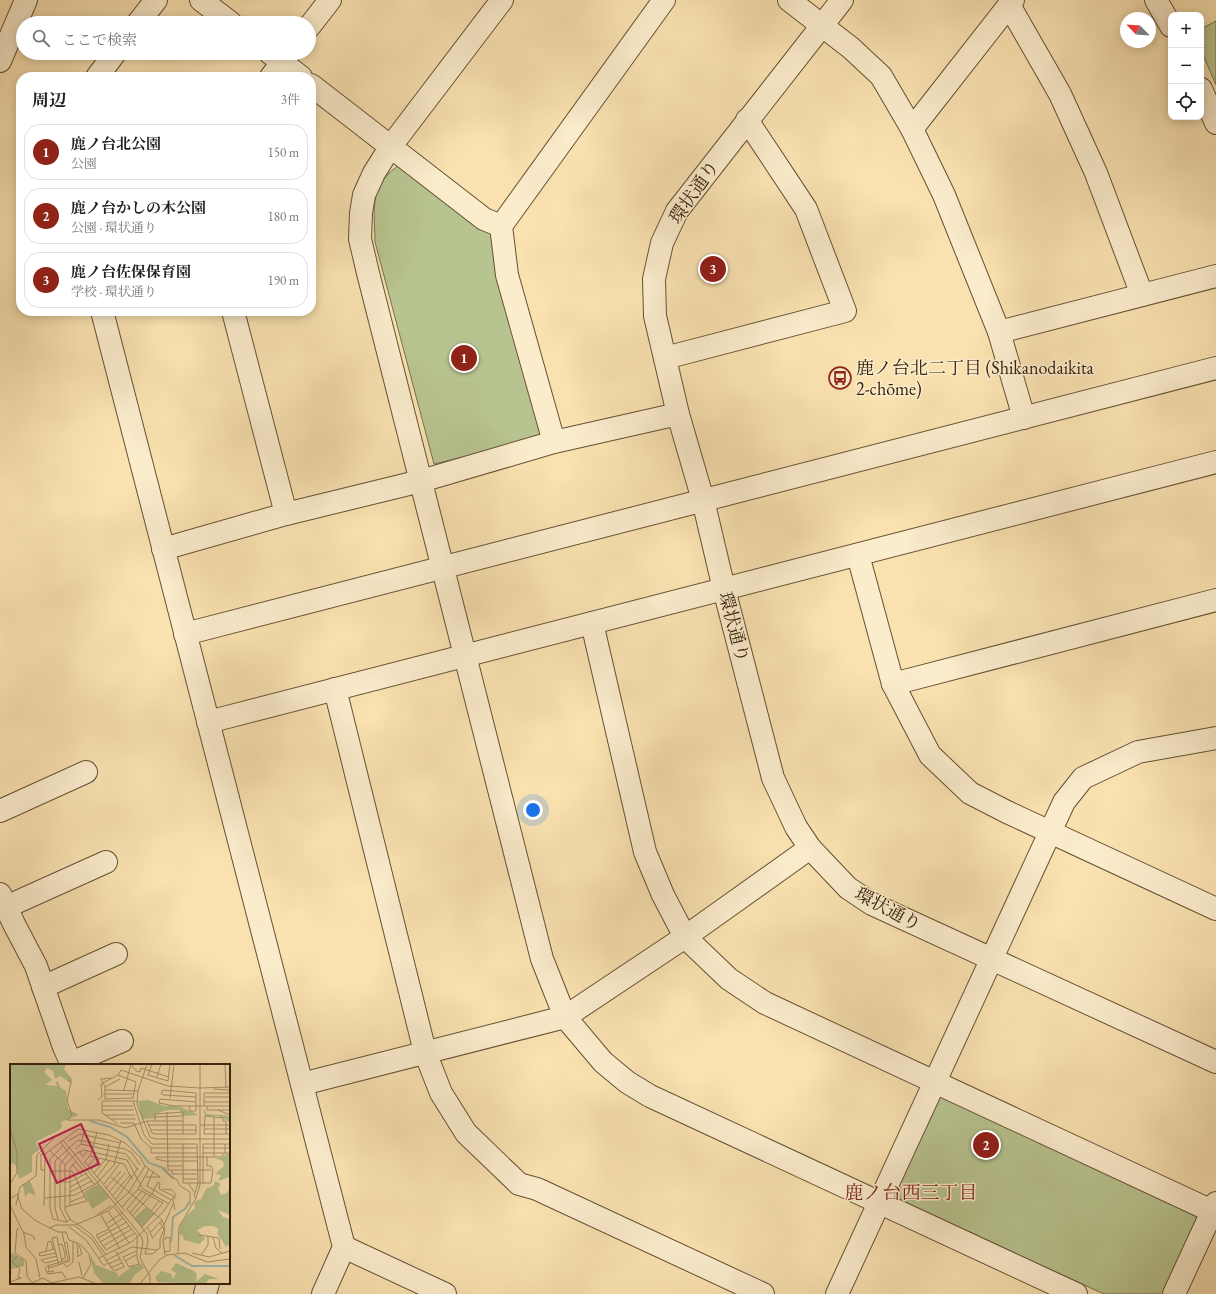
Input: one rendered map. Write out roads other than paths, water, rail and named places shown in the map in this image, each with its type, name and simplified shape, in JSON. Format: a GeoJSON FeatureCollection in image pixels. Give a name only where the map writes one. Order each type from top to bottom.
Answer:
{"type":"FeatureCollection","features":[{"type":"Feature","properties":{"kind":"street"},"geometry":{"type":"LineString","coordinates":[[19,16],[26,0]]}},
{"type":"Feature","properties":{"kind":"street"},"geometry":{"type":"LineString","coordinates":[[143,16],[156,0]]}},
{"type":"Feature","properties":{"kind":"street"},"geometry":{"type":"LineString","coordinates":[[201,0],[222,16]]}},
{"type":"Feature","properties":{"kind":"street"},"geometry":{"type":"LineString","coordinates":[[316,18],[330,0]]}},
{"type":"Feature","properties":{"kind":"street"},"geometry":{"type":"LineString","coordinates":[[502,0],[390,146],[374,173],[364,195],[360,239],[542,959],[565,1017],[603,1062],[627,1082],[650,1096],[1076,1294]]}},
{"type":"Feature","properties":{"kind":"street"},"geometry":{"type":"LineString","coordinates":[[554,442],[507,275],[501,226],[664,0]]}},
{"type":"Feature","properties":{"kind":"street"},"geometry":{"type":"LineString","coordinates":[[789,0],[851,48],[881,76],[912,129],[944,195],[999,332],[1024,418]]}},
{"type":"Feature","properties":{"kind":"street","name":"環状通り"},"geometry":{"type":"LineString","coordinates":[[842,0],[746,120],[677,211],[662,242],[654,279],[655,316],[678,414],[703,500],[724,589],[773,778],[796,827],[810,848],[848,888],[872,904],[1216,1062]]}},
{"type":"Feature","properties":{"kind":"street"},"geometry":{"type":"LineString","coordinates":[[1156,0],[1168,21]]}},
{"type":"Feature","properties":{"kind":"street"},"geometry":{"type":"LineString","coordinates":[[912,129],[1011,2],[1060,94],[1096,173],[1142,295]]}},
{"type":"Feature","properties":{"kind":"street"},"geometry":{"type":"LineString","coordinates":[[0,61],[16,23]]}},
{"type":"Feature","properties":{"kind":"street"},"geometry":{"type":"LineString","coordinates":[[101,72],[110,60]]}},
{"type":"Feature","properties":{"kind":"street"},"geometry":{"type":"LineString","coordinates":[[278,61],[294,72]]}},
{"type":"Feature","properties":{"kind":"street"},"geometry":{"type":"LineString","coordinates":[[316,89],[484,219],[501,226]]}},
{"type":"Feature","properties":{"kind":"street"},"geometry":{"type":"LineString","coordinates":[[1204,96],[1216,123]]}},
{"type":"Feature","properties":{"kind":"street"},"geometry":{"type":"LineString","coordinates":[[665,358],[845,311],[806,209],[746,120]]}},
{"type":"Feature","properties":{"kind":"street"},"geometry":{"type":"LineString","coordinates":[[999,332],[1216,276]]}},
{"type":"Feature","properties":{"kind":"street"},"geometry":{"type":"LineString","coordinates":[[103,316],[344,1247],[323,1294]]}},
{"type":"Feature","properties":{"kind":"street"},"geometry":{"type":"LineString","coordinates":[[235,316],[286,514]]}},
{"type":"Feature","properties":{"kind":"street"},"geometry":{"type":"LineString","coordinates":[[185,634],[1216,368]]}},
{"type":"Feature","properties":{"kind":"street"},"geometry":{"type":"LineString","coordinates":[[163,549],[286,514],[421,482],[554,442],[678,414]]}},
{"type":"Feature","properties":{"kind":"street"},"geometry":{"type":"LineString","coordinates":[[208,722],[1216,462]]}},
{"type":"Feature","properties":{"kind":"street"},"geometry":{"type":"LineString","coordinates":[[858,555],[893,684],[930,755],[970,793],[1216,909]]}},
{"type":"Feature","properties":{"kind":"street"},"geometry":{"type":"LineString","coordinates":[[893,684],[1216,600]]}},
{"type":"Feature","properties":{"kind":"street"},"geometry":{"type":"LineString","coordinates":[[592,623],[645,852],[663,895],[685,937],[729,979],[765,1003],[1215,1209],[1174,1294]]}},
{"type":"Feature","properties":{"kind":"street"},"geometry":{"type":"LineString","coordinates":[[335,689],[425,1052],[441,1093],[466,1133],[519,1184],[537,1189],[740,1289],[763,1294]]}},
{"type":"Feature","properties":{"kind":"street"},"geometry":{"type":"LineString","coordinates":[[837,1294],[1064,802],[1083,778],[1138,752],[1216,738]]}},
{"type":"Feature","properties":{"kind":"street"},"geometry":{"type":"LineString","coordinates":[[0,811],[86,772]]}},
{"type":"Feature","properties":{"kind":"street"},"geometry":{"type":"LineString","coordinates":[[302,1084],[565,1017],[685,937],[810,848]]}},
{"type":"Feature","properties":{"kind":"street"},"geometry":{"type":"LineString","coordinates":[[106,862],[3,901],[36,966],[64,1048],[71,1064],[122,1041]]}},
{"type":"Feature","properties":{"kind":"street"},"geometry":{"type":"LineString","coordinates":[[44,987],[116,954]]}},
{"type":"Feature","properties":{"kind":"street"},"geometry":{"type":"LineString","coordinates":[[344,1247],[445,1294]]}},
{"type":"Feature","properties":{"kind":"street"},"geometry":{"type":"LineString","coordinates":[[205,1294],[208,1284]]}},
{"type":"Feature","properties":{"kind":"place","name":"鹿ノ台佐保保育園"},"geometry":{"type":"Point","coordinates":[713,269]}},
{"type":"Feature","properties":{"kind":"place","name":"鹿ノ台北公園"},"geometry":{"type":"Point","coordinates":[464,358]}},
{"type":"Feature","properties":{"kind":"place","name":"鹿ノ台北二丁目 (Shikanodaikita 2-chōme)"},"geometry":{"type":"Point","coordinates":[840,378]}},
{"type":"Feature","properties":{"kind":"place","name":"鹿ノ台かしの木公園"},"geometry":{"type":"Point","coordinates":[986,1145]}},
{"type":"Feature","properties":{"kind":"district","name":"鹿ノ台西三丁目"},"geometry":{"type":"Point","coordinates":[911,1192]}}]}
